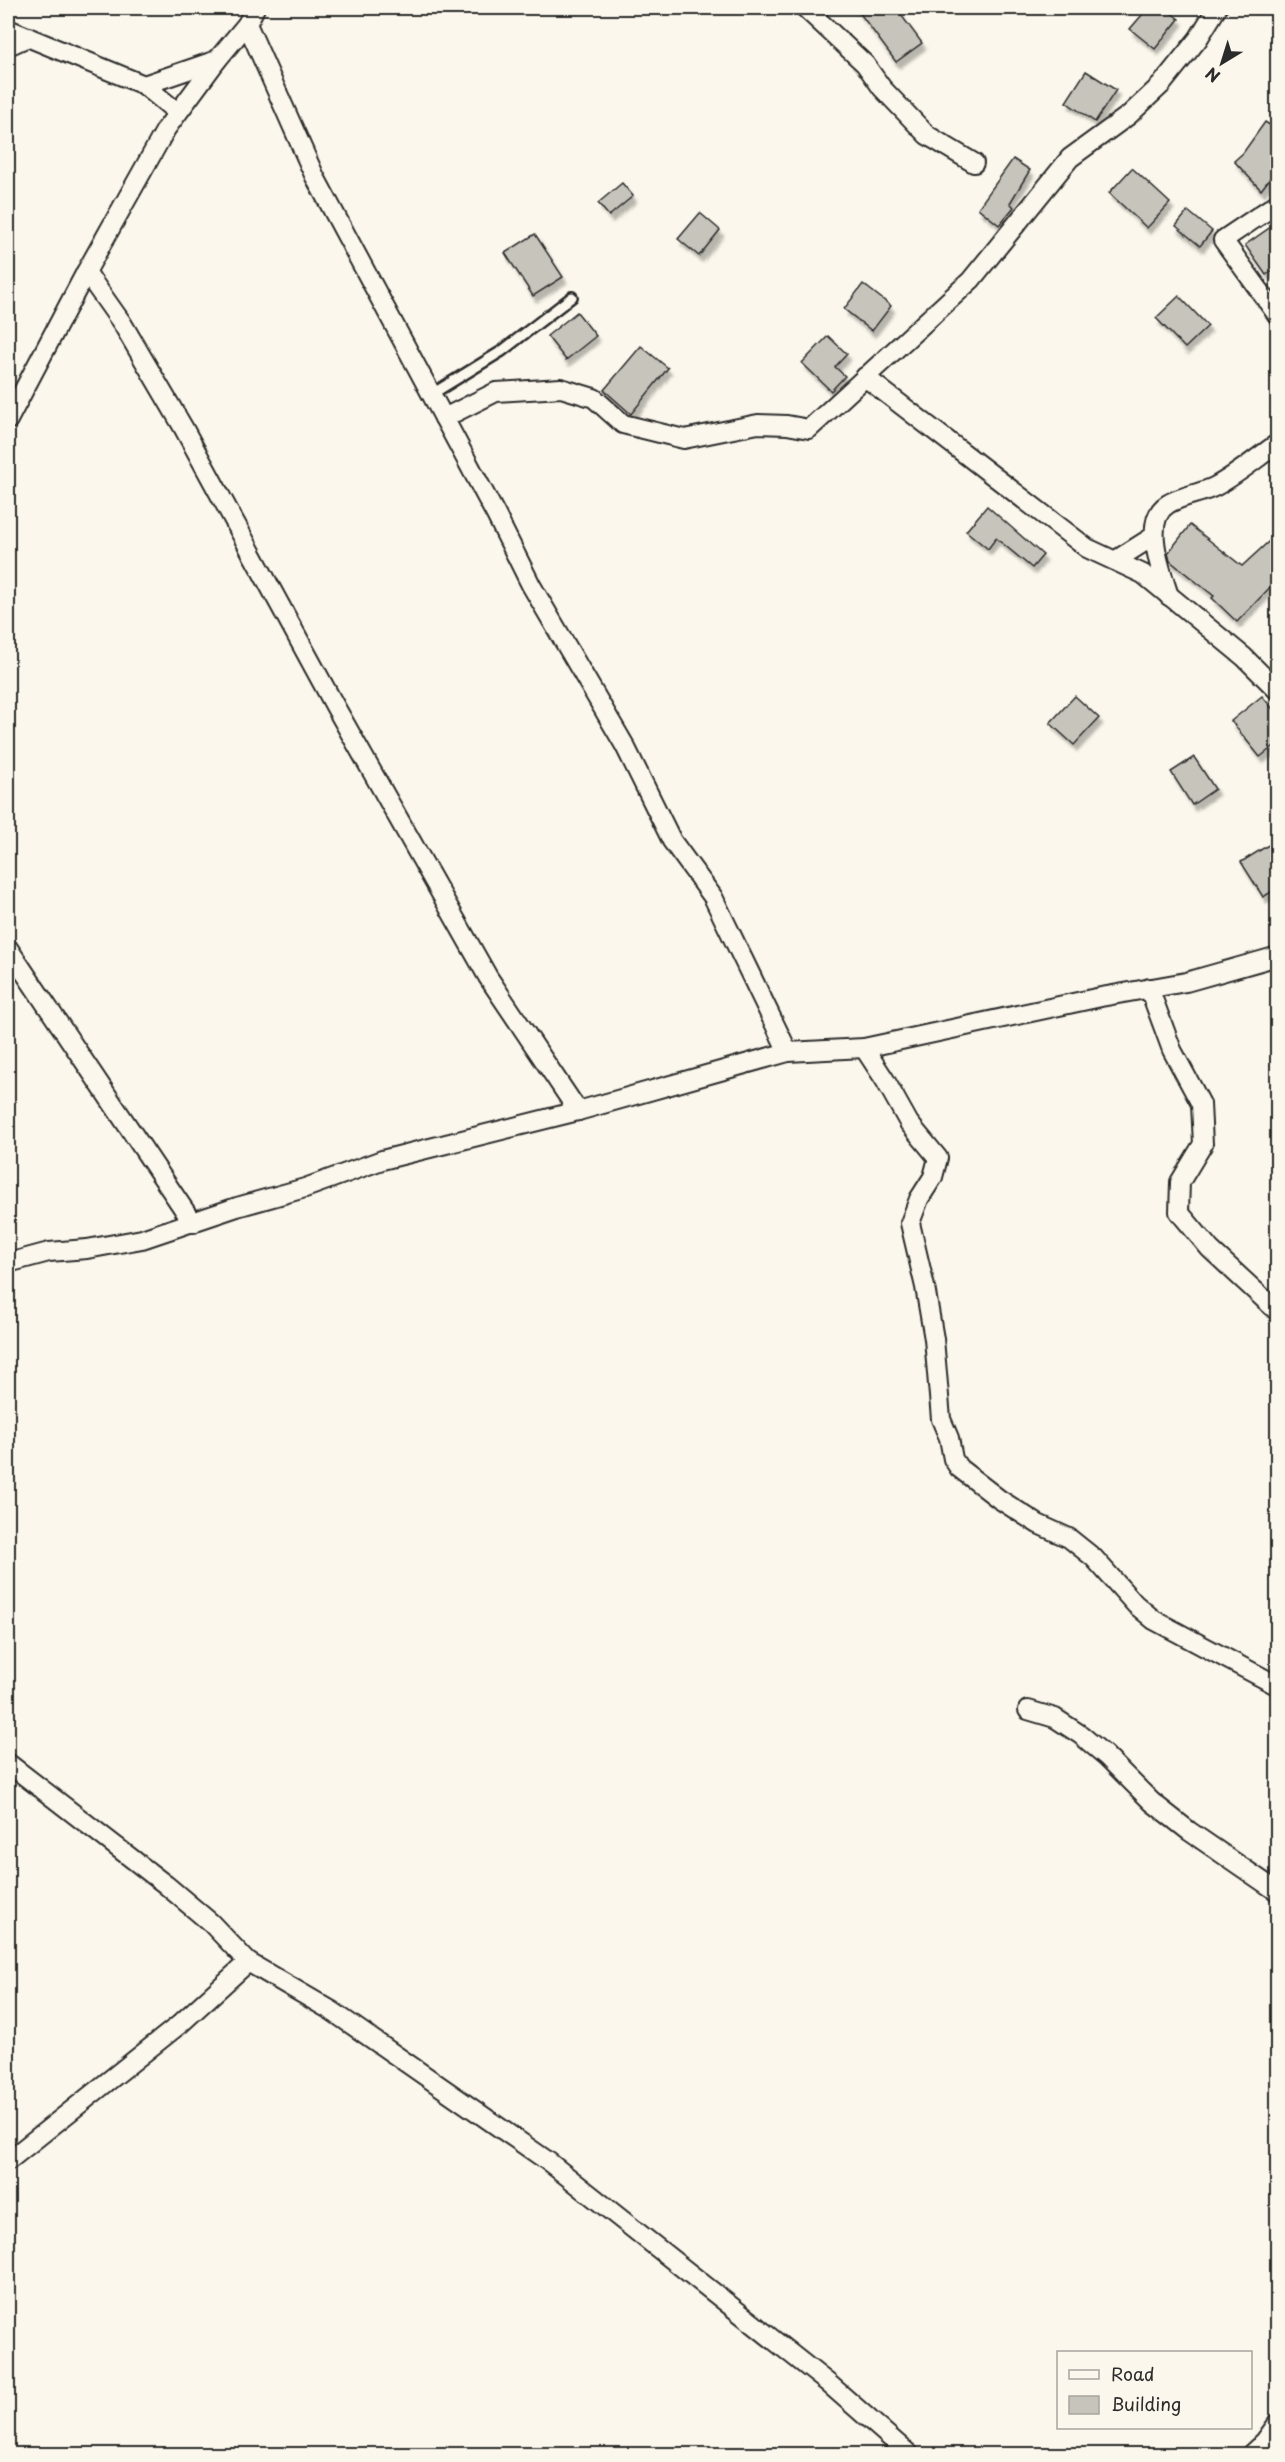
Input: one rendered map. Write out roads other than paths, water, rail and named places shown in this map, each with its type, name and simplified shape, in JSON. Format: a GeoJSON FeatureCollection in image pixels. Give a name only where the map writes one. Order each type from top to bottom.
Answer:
{"type":"FeatureCollection","features":[{"type":"Feature","properties":{"kind":"street"},"geometry":{"type":"LineString","coordinates":[[805,8],[865,64],[882,88],[927,135],[974,163]]}},
{"type":"Feature","properties":{"kind":"street"},"geometry":{"type":"LineString","coordinates":[[444,418],[496,392],[561,388],[594,398],[623,424],[684,439],[758,424],[809,429],[972,280],[1070,158],[1129,115],[1161,85],[1198,39],[1217,8]]}},
{"type":"Feature","properties":{"kind":"street"},"geometry":{"type":"LineString","coordinates":[[8,420],[86,272],[177,112],[251,16]]}},
{"type":"Feature","properties":{"kind":"street"},"geometry":{"type":"LineString","coordinates":[[251,16],[315,177],[432,394],[531,585],[625,746],[672,841],[713,897],[788,1052]]}},
{"type":"Feature","properties":{"kind":"street"},"geometry":{"type":"LineString","coordinates":[[8,28],[144,85],[177,112]]}},
{"type":"Feature","properties":{"kind":"street"},"geometry":{"type":"LineString","coordinates":[[8,46],[28,37]]}},
{"type":"Feature","properties":{"kind":"street"},"geometry":{"type":"LineString","coordinates":[[144,85],[217,60]]}},
{"type":"Feature","properties":{"kind":"street"},"geometry":{"type":"LineString","coordinates":[[1278,203],[1223,240],[1278,316]]}},
{"type":"Feature","properties":{"kind":"street"},"geometry":{"type":"LineString","coordinates":[[86,272],[122,323],[183,427],[336,708],[488,977],[578,1111]]}},
{"type":"Feature","properties":{"kind":"street"},"geometry":{"type":"LineString","coordinates":[[865,377],[1087,548],[1143,574],[1244,657],[1278,692]]}},
{"type":"Feature","properties":{"kind":"street"},"geometry":{"type":"LineString","coordinates":[[1169,596],[1158,560],[1154,536],[1158,517],[1166,505],[1215,486],[1278,443]]}},
{"type":"Feature","properties":{"kind":"street"},"geometry":{"type":"LineString","coordinates":[[1116,560],[1154,536]]}},
{"type":"Feature","properties":{"kind":"street"},"geometry":{"type":"LineString","coordinates":[[8,948],[193,1223]]}},
{"type":"Feature","properties":{"kind":"street"},"geometry":{"type":"LineString","coordinates":[[8,1263],[48,1252],[87,1249],[142,1239],[237,1207],[305,1188],[382,1160],[578,1111],[788,1052],[864,1048],[1186,982],[1278,956]]}},
{"type":"Feature","properties":{"kind":"street"},"geometry":{"type":"LineString","coordinates":[[1149,988],[1172,1050],[1201,1104],[1203,1143],[1180,1182],[1179,1212],[1210,1249],[1278,1312]]}},
{"type":"Feature","properties":{"kind":"street"},"geometry":{"type":"LineString","coordinates":[[864,1048],[909,1123],[938,1158],[933,1177],[919,1199],[910,1222],[934,1339],[941,1419],[949,1438],[953,1459],[959,1468],[999,1499],[1038,1524],[1068,1538],[1094,1558],[1135,1604],[1154,1620],[1278,1686]]}},
{"type":"Feature","properties":{"kind":"street"},"geometry":{"type":"LineString","coordinates":[[1028,1710],[1055,1718],[1081,1735],[1106,1756],[1152,1802],[1189,1831],[1278,1892]]}},
{"type":"Feature","properties":{"kind":"street"},"geometry":{"type":"LineString","coordinates":[[8,1763],[166,1885],[211,1923],[248,1962],[332,2011],[549,2162],[828,2383],[909,2454]]}},
{"type":"Feature","properties":{"kind":"street"},"geometry":{"type":"LineString","coordinates":[[8,2161],[180,2024],[248,1962]]}},
{"type":"Feature","properties":{"kind":"street"},"geometry":{"type":"LineString","coordinates":[[1251,2454],[1265,2441],[1278,2423]]}},
{"type":"Feature","properties":{"kind":"lane"},"geometry":{"type":"LineString","coordinates":[[432,394],[502,351],[572,297]]}}]}
